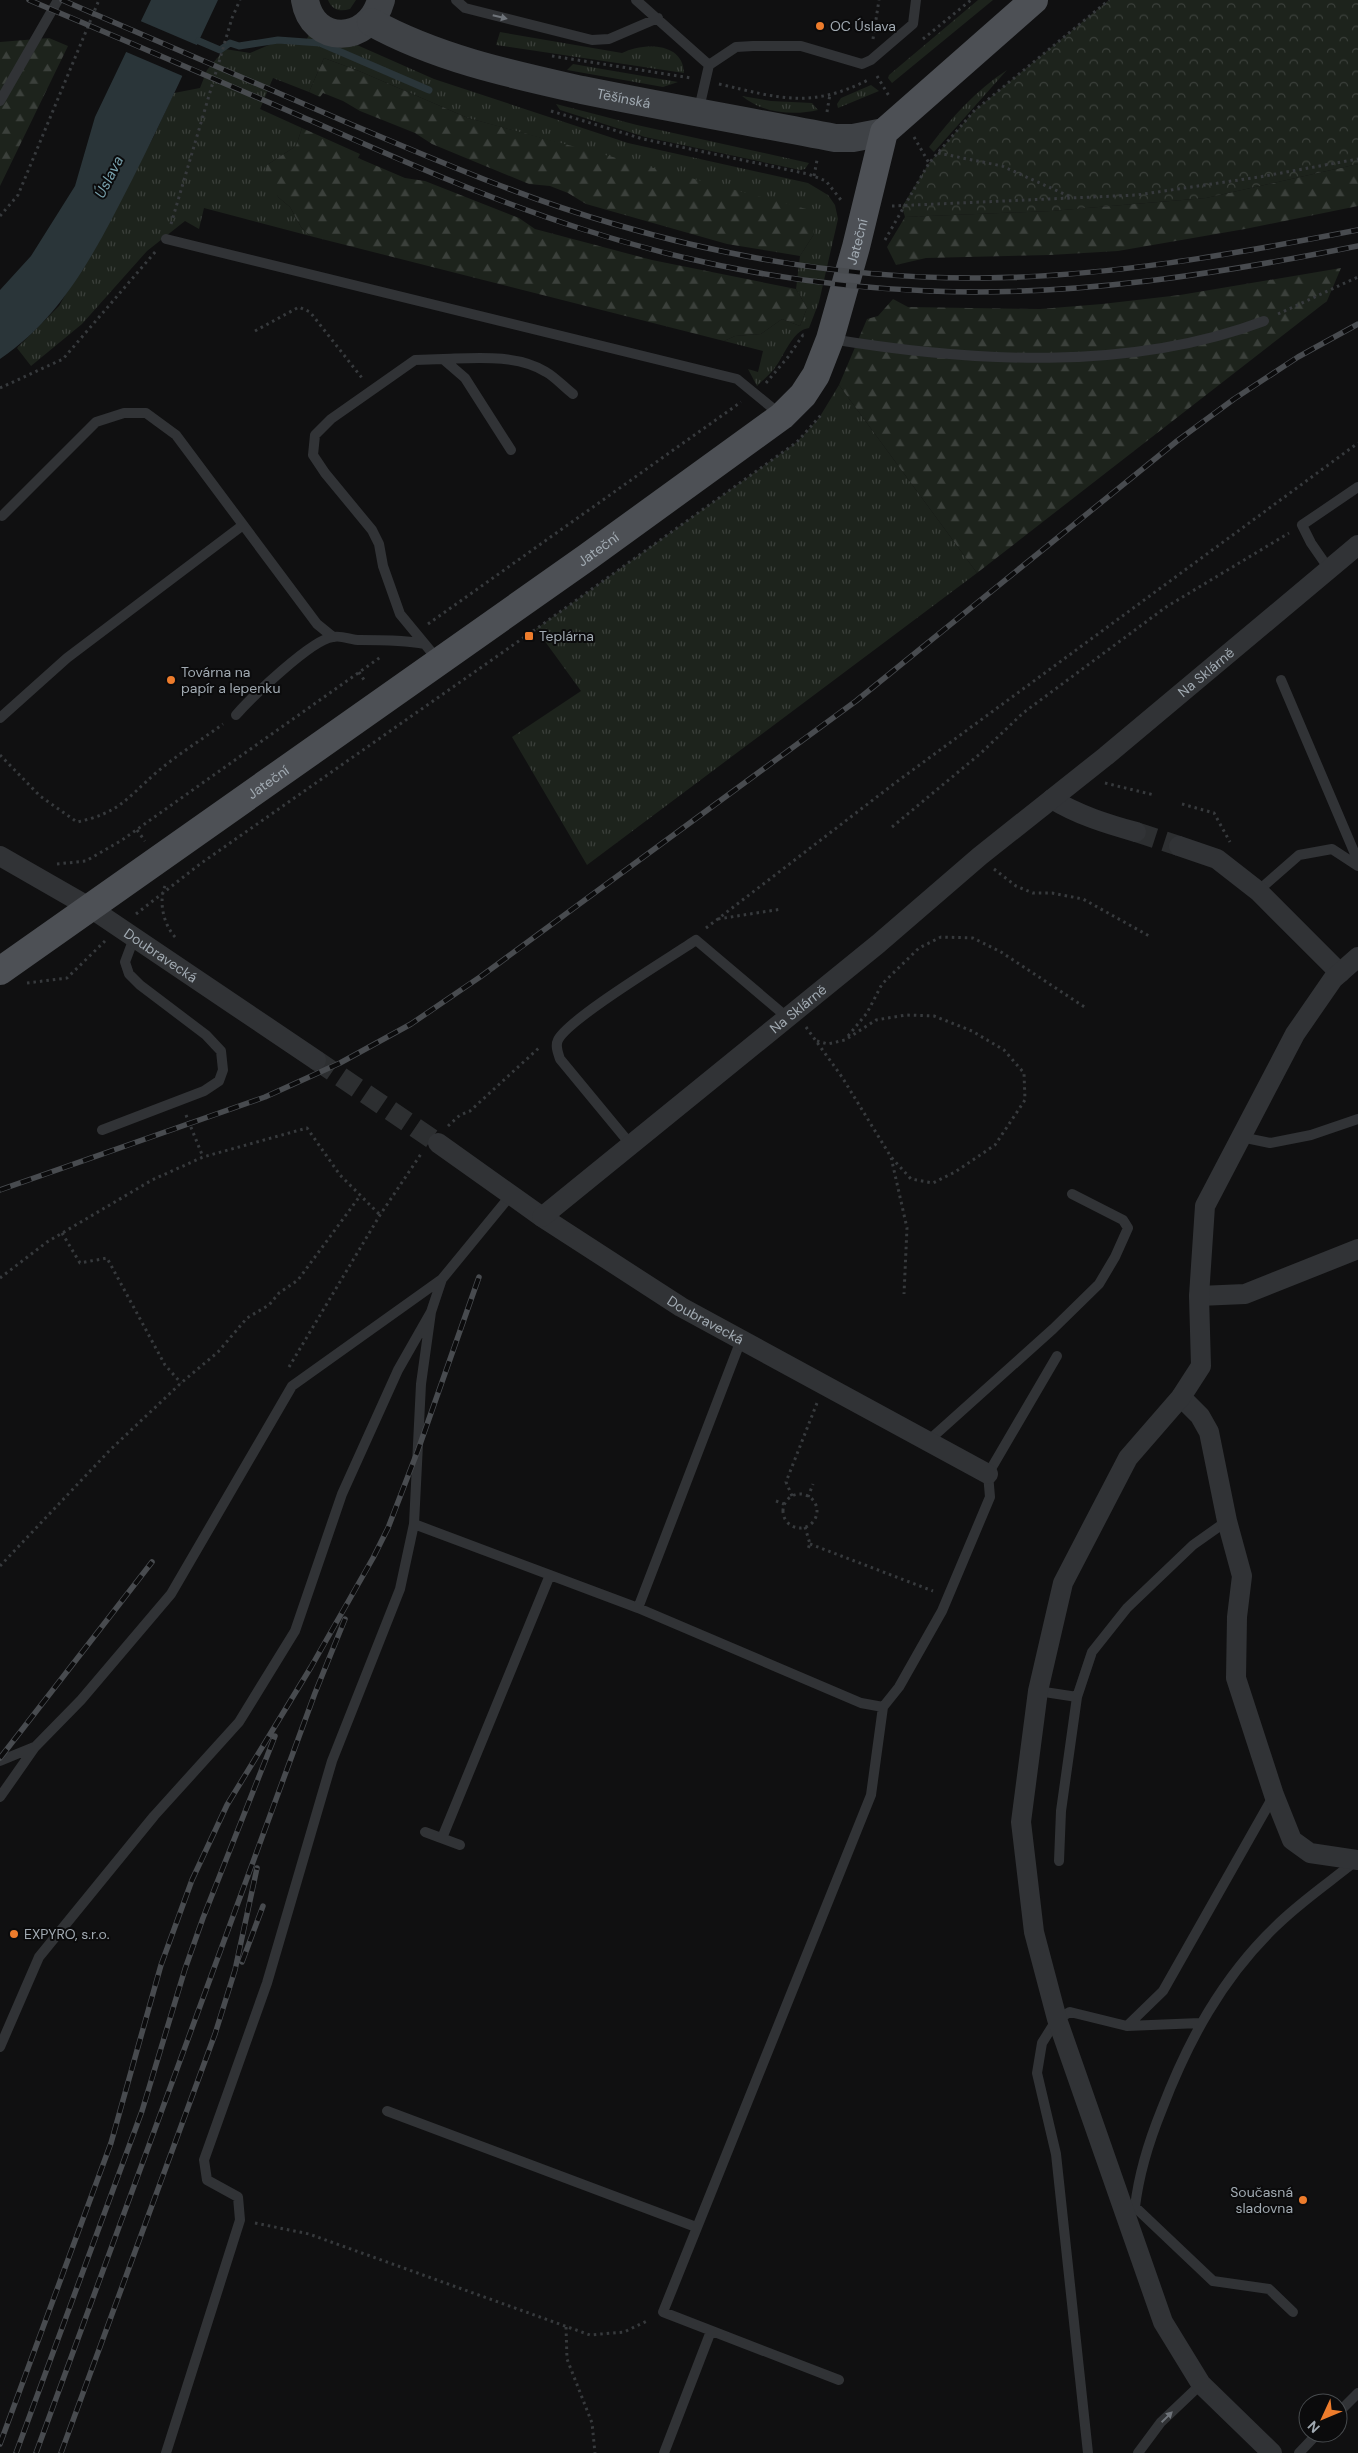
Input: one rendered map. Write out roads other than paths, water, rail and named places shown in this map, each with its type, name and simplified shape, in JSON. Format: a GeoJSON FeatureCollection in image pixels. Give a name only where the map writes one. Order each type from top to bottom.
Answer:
{"type":"FeatureCollection","features":[{"type":"Feature","properties":{"kind":"main road"},"geometry":{"type":"LineString","coordinates":[[884,132],[1034,0]]}},
{"type":"Feature","properties":{"kind":"main road","name":"Jateční"},"geometry":{"type":"LineString","coordinates":[[10,978],[89,907],[157,859],[432,652],[782,416],[803,395],[816,375],[820,338],[867,204],[884,132]]}},
{"type":"Feature","properties":{"kind":"street"},"geometry":{"type":"LineString","coordinates":[[305,0],[309,14],[327,30],[338,34],[350,33],[361,29],[376,11]]}},
{"type":"Feature","properties":{"kind":"street","name":"Těšínská"},"geometry":{"type":"LineString","coordinates":[[376,11],[396,36],[473,63],[553,83],[698,114],[835,138],[853,138],[884,132]]}},
{"type":"Feature","properties":{"kind":"street","name":"Na Sklárně"},"geometry":{"type":"LineString","coordinates":[[542,1217],[791,1015],[980,856],[1114,750],[1328,568],[1358,545]]}},
{"type":"Feature","properties":{"kind":"street"},"geometry":{"type":"LineString","coordinates":[[1052,800],[1065,808],[1136,832]]}},
{"type":"Feature","properties":{"kind":"street"},"geometry":{"type":"LineString","coordinates":[[1179,846],[1217,859],[1258,891],[1340,973]]}},
{"type":"Feature","properties":{"kind":"street","name":"Doubravecká"},"geometry":{"type":"LineString","coordinates":[[0,856],[89,907],[316,1060]]}},
{"type":"Feature","properties":{"kind":"street"},"geometry":{"type":"LineString","coordinates":[[1266,2452],[1201,2384],[1164,2322],[1131,2210],[1057,2019],[1034,1932],[1021,1822],[1038,1691],[1063,1583],[1128,1458],[1181,1397],[1201,1366],[1199,1296],[1205,1206],[1295,1034],[1333,979],[1358,957]]}},
{"type":"Feature","properties":{"kind":"street","name":"Doubravecká"},"geometry":{"type":"LineString","coordinates":[[436,1141],[542,1217],[681,1307],[988,1474]]}},
{"type":"Feature","properties":{"kind":"street"},"geometry":{"type":"LineString","coordinates":[[1199,1296],[1245,1294],[1358,1249]]}},
{"type":"Feature","properties":{"kind":"street"},"geometry":{"type":"LineString","coordinates":[[1181,1397],[1200,1416],[1209,1432],[1227,1521],[1242,1576],[1237,1617],[1236,1678],[1274,1795],[1292,1840],[1310,1853],[1358,1860]]}},
{"type":"Feature","properties":{"kind":"lane"},"geometry":{"type":"LineString","coordinates":[[0,101],[58,0]]}},
{"type":"Feature","properties":{"kind":"lane"},"geometry":{"type":"LineString","coordinates":[[456,0],[465,8],[592,40],[609,39],[658,18]]}},
{"type":"Feature","properties":{"kind":"lane"},"geometry":{"type":"LineString","coordinates":[[636,0],[709,64]]}},
{"type":"Feature","properties":{"kind":"lane"},"geometry":{"type":"LineString","coordinates":[[698,114],[709,64],[736,47],[801,46],[862,64],[878,54],[913,24],[916,0]]}},
{"type":"Feature","properties":{"kind":"lane"},"geometry":{"type":"LineString","coordinates":[[166,239],[737,379],[782,416]]}},
{"type":"Feature","properties":{"kind":"lane"},"geometry":{"type":"LineString","coordinates":[[820,338],[897,350],[1042,359],[1117,353],[1186,343],[1236,331],[1264,320]]}},
{"type":"Feature","properties":{"kind":"lane"},"geometry":{"type":"LineString","coordinates":[[432,652],[400,614],[372,530],[325,473],[313,455],[314,435],[331,419],[415,360],[486,358],[522,363],[546,372],[572,394]]}},
{"type":"Feature","properties":{"kind":"lane"},"geometry":{"type":"LineString","coordinates":[[443,359],[465,378],[511,450]]}},
{"type":"Feature","properties":{"kind":"lane"},"geometry":{"type":"LineString","coordinates":[[2,516],[96,422],[124,413],[146,413],[176,435],[317,624],[333,636],[358,640],[404,640],[432,652]]}},
{"type":"Feature","properties":{"kind":"lane"},"geometry":{"type":"LineString","coordinates":[[1328,568],[1311,543],[1302,525],[1358,488]]}},
{"type":"Feature","properties":{"kind":"lane"},"geometry":{"type":"LineString","coordinates":[[0,718],[67,658],[243,525]]}},
{"type":"Feature","properties":{"kind":"lane"},"geometry":{"type":"LineString","coordinates":[[236,715],[250,699],[317,643],[333,636]]}},
{"type":"Feature","properties":{"kind":"lane"},"geometry":{"type":"LineString","coordinates":[[1281,680],[1358,861]]}},
{"type":"Feature","properties":{"kind":"lane"},"geometry":{"type":"LineString","coordinates":[[1258,891],[1298,855],[1332,849],[1358,866]]}},
{"type":"Feature","properties":{"kind":"lane"},"geometry":{"type":"LineString","coordinates":[[102,1130],[204,1091],[219,1080],[223,1070],[221,1052],[206,1035],[140,985],[129,974],[125,962],[126,933]]}},
{"type":"Feature","properties":{"kind":"lane"},"geometry":{"type":"LineString","coordinates":[[631,1145],[560,1058],[557,1048],[558,1040],[577,1019],[696,940],[791,1015]]}},
{"type":"Feature","properties":{"kind":"lane"},"geometry":{"type":"LineString","coordinates":[[1241,1137],[1270,1142],[1311,1135],[1358,1120]]}},
{"type":"Feature","properties":{"kind":"lane"},"geometry":{"type":"LineString","coordinates":[[927,1442],[1053,1329],[1099,1284],[1128,1228],[1123,1220],[1072,1194]]}},
{"type":"Feature","properties":{"kind":"lane"},"geometry":{"type":"LineString","coordinates":[[0,1797],[35,1747],[81,1700],[172,1594],[292,1386],[442,1279],[511,1195]]}},
{"type":"Feature","properties":{"kind":"lane"},"geometry":{"type":"LineString","coordinates":[[166,2453],[240,2220],[238,2197],[207,2180],[204,2160],[266,1983],[332,1761],[400,1589],[414,1524],[421,1384],[431,1312],[442,1279]]}},
{"type":"Feature","properties":{"kind":"lane"},"geometry":{"type":"LineString","coordinates":[[0,2047],[39,1958],[154,1816],[239,1722],[295,1630],[342,1494],[398,1370],[431,1312]]}},
{"type":"Feature","properties":{"kind":"lane"},"geometry":{"type":"LineString","coordinates":[[638,1608],[741,1340]]}},
{"type":"Feature","properties":{"kind":"lane"},"geometry":{"type":"LineString","coordinates":[[839,2380],[663,2312],[871,1795],[883,1707],[899,1687],[948,1597],[990,1498],[988,1474],[1057,1356]]}},
{"type":"Feature","properties":{"kind":"lane"},"geometry":{"type":"LineString","coordinates":[[1059,1861],[1061,1811],[1078,1697],[1092,1652],[1127,1608],[1193,1545],[1227,1521]]}},
{"type":"Feature","properties":{"kind":"lane"},"geometry":{"type":"LineString","coordinates":[[414,1524],[638,1608],[861,1702],[883,1707]]}},
{"type":"Feature","properties":{"kind":"lane"},"geometry":{"type":"LineString","coordinates":[[442,1838],[550,1575]]}},
{"type":"Feature","properties":{"kind":"lane"},"geometry":{"type":"LineString","coordinates":[[1038,1691],[1078,1697]]}},
{"type":"Feature","properties":{"kind":"lane"},"geometry":{"type":"LineString","coordinates":[[0,1761],[35,1747]]}},
{"type":"Feature","properties":{"kind":"lane"},"geometry":{"type":"LineString","coordinates":[[1127,2026],[1163,1991],[1274,1795]]}},
{"type":"Feature","properties":{"kind":"lane"},"geometry":{"type":"LineString","coordinates":[[425,1832],[460,1845]]}},
{"type":"Feature","properties":{"kind":"lane"},"geometry":{"type":"LineString","coordinates":[[1293,2312],[1269,2289],[1213,2280],[1131,2210],[1147,2147],[1174,2076],[1200,2023],[1228,1980],[1275,1926],[1358,1860]]}},
{"type":"Feature","properties":{"kind":"lane"},"geometry":{"type":"LineString","coordinates":[[1088,2453],[1056,2154],[1037,2073],[1042,2043],[1057,2019],[1070,2012],[1127,2026],[1200,2023]]}},
{"type":"Feature","properties":{"kind":"lane"},"geometry":{"type":"LineString","coordinates":[[387,2111],[696,2228]]}},
{"type":"Feature","properties":{"kind":"lane"},"geometry":{"type":"LineString","coordinates":[[664,2453],[711,2331]]}},
{"type":"Feature","properties":{"kind":"lane"},"geometry":{"type":"LineString","coordinates":[[1138,2453],[1161,2422],[1201,2384]]}},
{"type":"Feature","properties":{"kind":"lane"},"geometry":{"type":"LineString","coordinates":[[1348,2403],[1358,2393]]}},
{"type":"Feature","properties":{"kind":"lane"},"geometry":{"type":"LineString","coordinates":[[1299,2453],[1308,2443]]}},
{"type":"Feature","properties":{"kind":"water","name":"Úslava"},"geometry":{"type":"Polygon","coordinates":[[[151,0],[218,0],[144,156],[93,254],[78,278],[43,322],[0,359],[0,290],[31,256],[75,186],[95,117],[151,0]]]}},
{"type":"Feature","properties":{"kind":"waterway"},"geometry":{"type":"LineString","coordinates":[[199,41],[220,50],[230,43],[239,46],[278,40],[320,43],[429,90]]}},
{"type":"Feature","properties":{"kind":"tunnel"},"geometry":{"type":"LineString","coordinates":[[1136,832],[1179,846]]}},
{"type":"Feature","properties":{"kind":"tunnel"},"geometry":{"type":"LineString","coordinates":[[316,1060],[438,1143]]}},
{"type":"Feature","properties":{"kind":"railway"},"geometry":{"type":"LineString","coordinates":[[29,0],[403,161],[510,204],[624,242],[754,272],[842,285],[886,289],[984,292],[1038,290],[1092,287],[1199,274],[1358,246]]}},
{"type":"Feature","properties":{"kind":"railway"},"geometry":{"type":"LineString","coordinates":[[62,0],[348,123],[513,190],[614,224],[750,257],[842,271],[889,275],[982,278],[1030,277],[1171,263],[1358,230]]}},
{"type":"Feature","properties":{"kind":"railway"},"geometry":{"type":"LineString","coordinates":[[0,1190],[265,1097],[340,1063],[411,1024],[480,977],[856,701],[1177,441],[1234,399],[1298,357],[1358,324]]}},
{"type":"Feature","properties":{"kind":"railway"},"geometry":{"type":"LineString","coordinates":[[0,2444],[111,2143],[161,1965],[192,1880],[227,1805],[311,1667],[388,1528],[418,1450],[479,1277]]}},
{"type":"Feature","properties":{"kind":"railway"},"geometry":{"type":"LineString","coordinates":[[0,1758],[152,1562]]}},
{"type":"Feature","properties":{"kind":"railway"},"geometry":{"type":"LineString","coordinates":[[36,2453],[315,1693],[345,1619]]}},
{"type":"Feature","properties":{"kind":"railway"},"geometry":{"type":"LineString","coordinates":[[16,2453],[142,2111],[185,1969],[203,1918],[275,1736]]}},
{"type":"Feature","properties":{"kind":"railway"},"geometry":{"type":"LineString","coordinates":[[61,2453],[215,2034],[235,1970],[257,1868]]}},
{"type":"Feature","properties":{"kind":"railway"},"geometry":{"type":"LineString","coordinates":[[242,1962],[263,1906]]}},
{"type":"Feature","properties":{"kind":"place","name":"OC Úslava"},"geometry":{"type":"Point","coordinates":[820,26]}},
{"type":"Feature","properties":{"kind":"place","name":"Teplárna"},"geometry":{"type":"Point","coordinates":[529,636]}},
{"type":"Feature","properties":{"kind":"place","name":"Továrna na papír a lepenku"},"geometry":{"type":"Point","coordinates":[171,680]}},
{"type":"Feature","properties":{"kind":"place","name":"EXPYRO, s.r.o."},"geometry":{"type":"Point","coordinates":[14,1934]}},
{"type":"Feature","properties":{"kind":"place","name":"Současná sladovna"},"geometry":{"type":"Point","coordinates":[1303,2200]}}]}
